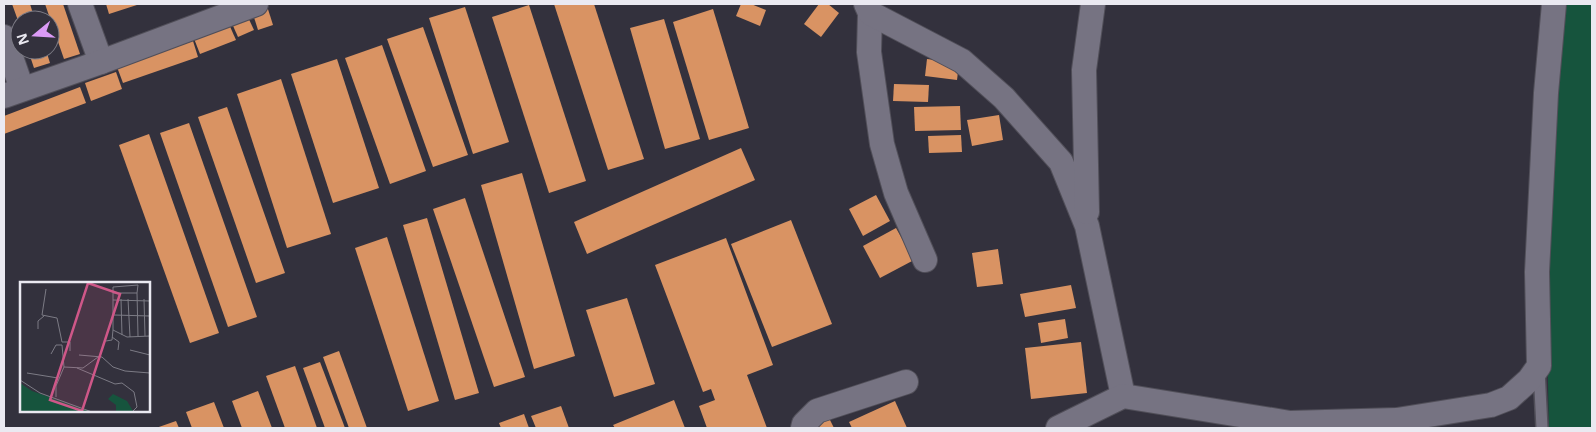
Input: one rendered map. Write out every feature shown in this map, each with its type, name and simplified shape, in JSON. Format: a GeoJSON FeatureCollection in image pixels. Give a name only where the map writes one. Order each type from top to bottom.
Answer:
{"type":"FeatureCollection","features":[{"type":"Feature","properties":{"kind":"street"},"geometry":{"type":"LineString","coordinates":[[80,4],[101,62]]}},
{"type":"Feature","properties":{"kind":"street"},"geometry":{"type":"LineString","coordinates":[[4,37],[13,92],[101,62],[256,4]]}},
{"type":"Feature","properties":{"kind":"street"},"geometry":{"type":"LineString","coordinates":[[1087,226],[1084,70],[1093,4]]}},
{"type":"Feature","properties":{"kind":"street"},"geometry":{"type":"LineString","coordinates":[[1058,428],[1123,396],[1289,425],[1397,420],[1491,405],[1509,398],[1529,380],[1539,366],[1537,272],[1546,93],[1554,4]]}},
{"type":"Feature","properties":{"kind":"street"},"geometry":{"type":"LineString","coordinates":[[868,8],[962,61],[1004,98],[1061,162],[1087,226],[1123,396]]}},
{"type":"Feature","properties":{"kind":"street"},"geometry":{"type":"LineString","coordinates":[[868,8],[869,52],[882,144],[896,193],[925,260]]}},
{"type":"Feature","properties":{"kind":"street"},"geometry":{"type":"LineString","coordinates":[[802,428],[817,411],[906,382]]}},
{"type":"Feature","properties":{"kind":"lane"},"geometry":{"type":"LineString","coordinates":[[1539,366],[1542,428]]}},
{"type":"Feature","properties":{"kind":"green space"},"geometry":{"type":"Polygon","coordinates":[[[1556,4],[1592,4],[1592,428],[1549,428],[1544,200],[1556,4]]]}},
{"type":"Feature","properties":{"kind":"building"},"geometry":{"type":"Polygon","coordinates":[[[12,4],[30,4],[32,10],[14,10],[12,4]]]}},
{"type":"Feature","properties":{"kind":"building"},"geometry":{"type":"Polygon","coordinates":[[[45,4],[63,4],[80,54],[64,59],[60,47],[60,10],[47,10],[45,4]]]}},
{"type":"Feature","properties":{"kind":"building"},"geometry":{"type":"Polygon","coordinates":[[[106,4],[140,4],[109,14],[106,4]]]}},
{"type":"Feature","properties":{"kind":"building"},"geometry":{"type":"Polygon","coordinates":[[[554,4],[594,4],[644,159],[608,170],[554,4]]]}},
{"type":"Feature","properties":{"kind":"building"},"geometry":{"type":"Polygon","coordinates":[[[741,4],[751,4],[766,10],[760,26],[736,16],[741,4]]]}},
{"type":"Feature","properties":{"kind":"building"},"geometry":{"type":"Polygon","coordinates":[[[819,4],[828,4],[839,13],[821,37],[804,24],[819,4]]]}},
{"type":"Feature","properties":{"kind":"building"},"geometry":{"type":"Polygon","coordinates":[[[529,5],[586,181],[549,193],[492,17],[529,5]]]}},
{"type":"Feature","properties":{"kind":"building"},"geometry":{"type":"Polygon","coordinates":[[[267,6],[273,25],[258,30],[252,11],[267,6]]]}},
{"type":"Feature","properties":{"kind":"building"},"geometry":{"type":"Polygon","coordinates":[[[465,7],[509,142],[473,154],[429,18],[465,7]]]}},
{"type":"Feature","properties":{"kind":"building"},"geometry":{"type":"Polygon","coordinates":[[[713,9],[749,128],[709,140],[673,22],[713,9]]]}},
{"type":"Feature","properties":{"kind":"building"},"geometry":{"type":"Polygon","coordinates":[[[246,13],[254,30],[238,37],[230,19],[246,13]]]}},
{"type":"Feature","properties":{"kind":"building"},"geometry":{"type":"Polygon","coordinates":[[[664,19],[700,139],[665,149],[630,28],[664,19]]]}},
{"type":"Feature","properties":{"kind":"building"},"geometry":{"type":"Polygon","coordinates":[[[228,22],[236,40],[200,54],[193,36],[228,22]]]}},
{"type":"Feature","properties":{"kind":"building"},"geometry":{"type":"Polygon","coordinates":[[[423,27],[468,155],[433,167],[387,39],[423,27]]]}},
{"type":"Feature","properties":{"kind":"building"},"geometry":{"type":"Polygon","coordinates":[[[193,41],[198,57],[123,83],[117,67],[193,41]]]}},
{"type":"Feature","properties":{"kind":"building"},"geometry":{"type":"Polygon","coordinates":[[[382,45],[426,171],[390,184],[345,58],[382,45]]]}},
{"type":"Feature","properties":{"kind":"building"},"geometry":{"type":"Polygon","coordinates":[[[337,59],[379,188],[333,203],[291,74],[337,59]]]}},
{"type":"Feature","properties":{"kind":"building"},"geometry":{"type":"Polygon","coordinates":[[[927,59],[959,63],[957,80],[925,76],[927,59]]]}},
{"type":"Feature","properties":{"kind":"building"},"geometry":{"type":"Polygon","coordinates":[[[31,60],[49,60],[50,63],[34,68],[31,60]]]}},
{"type":"Feature","properties":{"kind":"building"},"geometry":{"type":"Polygon","coordinates":[[[116,72],[122,89],[91,101],[85,83],[116,72]]]}},
{"type":"Feature","properties":{"kind":"building"},"geometry":{"type":"Polygon","coordinates":[[[281,79],[331,234],[287,248],[237,94],[281,79]]]}},
{"type":"Feature","properties":{"kind":"building"},"geometry":{"type":"Polygon","coordinates":[[[894,84],[929,85],[928,102],[893,101],[894,84]]]}},
{"type":"Feature","properties":{"kind":"building"},"geometry":{"type":"Polygon","coordinates":[[[80,87],[86,103],[4,134],[4,116],[80,87]]]}},
{"type":"Feature","properties":{"kind":"building"},"geometry":{"type":"Polygon","coordinates":[[[960,106],[961,130],[915,131],[914,107],[960,106]]]}},
{"type":"Feature","properties":{"kind":"building"},"geometry":{"type":"Polygon","coordinates":[[[227,107],[285,273],[256,283],[198,117],[227,107]]]}},
{"type":"Feature","properties":{"kind":"building"},"geometry":{"type":"Polygon","coordinates":[[[999,115],[1003,140],[972,146],[967,120],[999,115]]]}},
{"type":"Feature","properties":{"kind":"building"},"geometry":{"type":"Polygon","coordinates":[[[189,123],[257,317],[228,327],[160,133],[189,123]]]}},
{"type":"Feature","properties":{"kind":"building"},"geometry":{"type":"Polygon","coordinates":[[[149,134],[219,333],[190,343],[119,145],[149,134]]]}},
{"type":"Feature","properties":{"kind":"building"},"geometry":{"type":"Polygon","coordinates":[[[961,135],[962,152],[929,153],[928,136],[961,135]]]}},
{"type":"Feature","properties":{"kind":"building"},"geometry":{"type":"Polygon","coordinates":[[[741,148],[755,180],[587,254],[574,222],[741,148]]]}},
{"type":"Feature","properties":{"kind":"building"},"geometry":{"type":"Polygon","coordinates":[[[522,173],[575,356],[534,369],[481,185],[522,173]]]}},
{"type":"Feature","properties":{"kind":"building"},"geometry":{"type":"Polygon","coordinates":[[[876,195],[890,221],[863,236],[849,209],[876,195]]]}},
{"type":"Feature","properties":{"kind":"building"},"geometry":{"type":"Polygon","coordinates":[[[465,198],[525,377],[494,387],[433,209],[465,198]]]}},
{"type":"Feature","properties":{"kind":"building"},"geometry":{"type":"Polygon","coordinates":[[[427,218],[479,393],[455,400],[403,225],[427,218]]]}},
{"type":"Feature","properties":{"kind":"building"},"geometry":{"type":"Polygon","coordinates":[[[791,220],[832,324],[772,347],[731,244],[791,220]]]}},
{"type":"Feature","properties":{"kind":"building"},"geometry":{"type":"Polygon","coordinates":[[[896,228],[914,260],[880,278],[863,246],[896,228]]]}},
{"type":"Feature","properties":{"kind":"building"},"geometry":{"type":"Polygon","coordinates":[[[387,237],[439,401],[408,411],[355,248],[387,237]]]}},
{"type":"Feature","properties":{"kind":"building"},"geometry":{"type":"Polygon","coordinates":[[[726,238],[773,365],[747,375],[767,428],[707,428],[699,406],[715,400],[711,389],[703,392],[655,265],[726,238]]]}},
{"type":"Feature","properties":{"kind":"building"},"geometry":{"type":"Polygon","coordinates":[[[998,249],[1003,284],[977,287],[972,253],[998,249]]]}},
{"type":"Feature","properties":{"kind":"building"},"geometry":{"type":"Polygon","coordinates":[[[1071,285],[1076,308],[1025,317],[1020,294],[1071,285]]]}},
{"type":"Feature","properties":{"kind":"building"},"geometry":{"type":"Polygon","coordinates":[[[627,298],[655,384],[614,397],[586,310],[627,298]]]}},
{"type":"Feature","properties":{"kind":"building"},"geometry":{"type":"Polygon","coordinates":[[[1065,319],[1068,338],[1041,343],[1038,323],[1065,319]]]}},
{"type":"Feature","properties":{"kind":"building"},"geometry":{"type":"Polygon","coordinates":[[[1081,342],[1087,393],[1031,399],[1025,348],[1081,342]]]}},
{"type":"Feature","properties":{"kind":"building"},"geometry":{"type":"Polygon","coordinates":[[[339,351],[367,428],[349,428],[323,357],[339,351]]]}},
{"type":"Feature","properties":{"kind":"building"},"geometry":{"type":"Polygon","coordinates":[[[320,362],[345,428],[325,428],[303,368],[320,362]]]}},
{"type":"Feature","properties":{"kind":"building"},"geometry":{"type":"Polygon","coordinates":[[[295,366],[317,428],[285,428],[266,376],[295,366]]]}},
{"type":"Feature","properties":{"kind":"building"},"geometry":{"type":"Polygon","coordinates":[[[258,391],[272,428],[242,428],[232,401],[258,391]]]}},
{"type":"Feature","properties":{"kind":"building"},"geometry":{"type":"Polygon","coordinates":[[[674,400],[685,428],[615,428],[613,425],[674,400]]]}},
{"type":"Feature","properties":{"kind":"building"},"geometry":{"type":"Polygon","coordinates":[[[895,401],[907,428],[852,428],[849,422],[895,401]]]}},
{"type":"Feature","properties":{"kind":"building"},"geometry":{"type":"Polygon","coordinates":[[[214,402],[224,428],[192,428],[186,412],[214,402]]]}},
{"type":"Feature","properties":{"kind":"building"},"geometry":{"type":"Polygon","coordinates":[[[561,406],[569,428],[536,428],[531,416],[561,406]]]}},
{"type":"Feature","properties":{"kind":"building"},"geometry":{"type":"Polygon","coordinates":[[[524,414],[529,428],[501,428],[499,423],[524,414]]]}},
{"type":"Feature","properties":{"kind":"building"},"geometry":{"type":"Polygon","coordinates":[[[828,416],[834,428],[808,428],[828,416]]]}},
{"type":"Feature","properties":{"kind":"building"},"geometry":{"type":"Polygon","coordinates":[[[176,421],[179,428],[156,428],[176,421]]]}}]}
